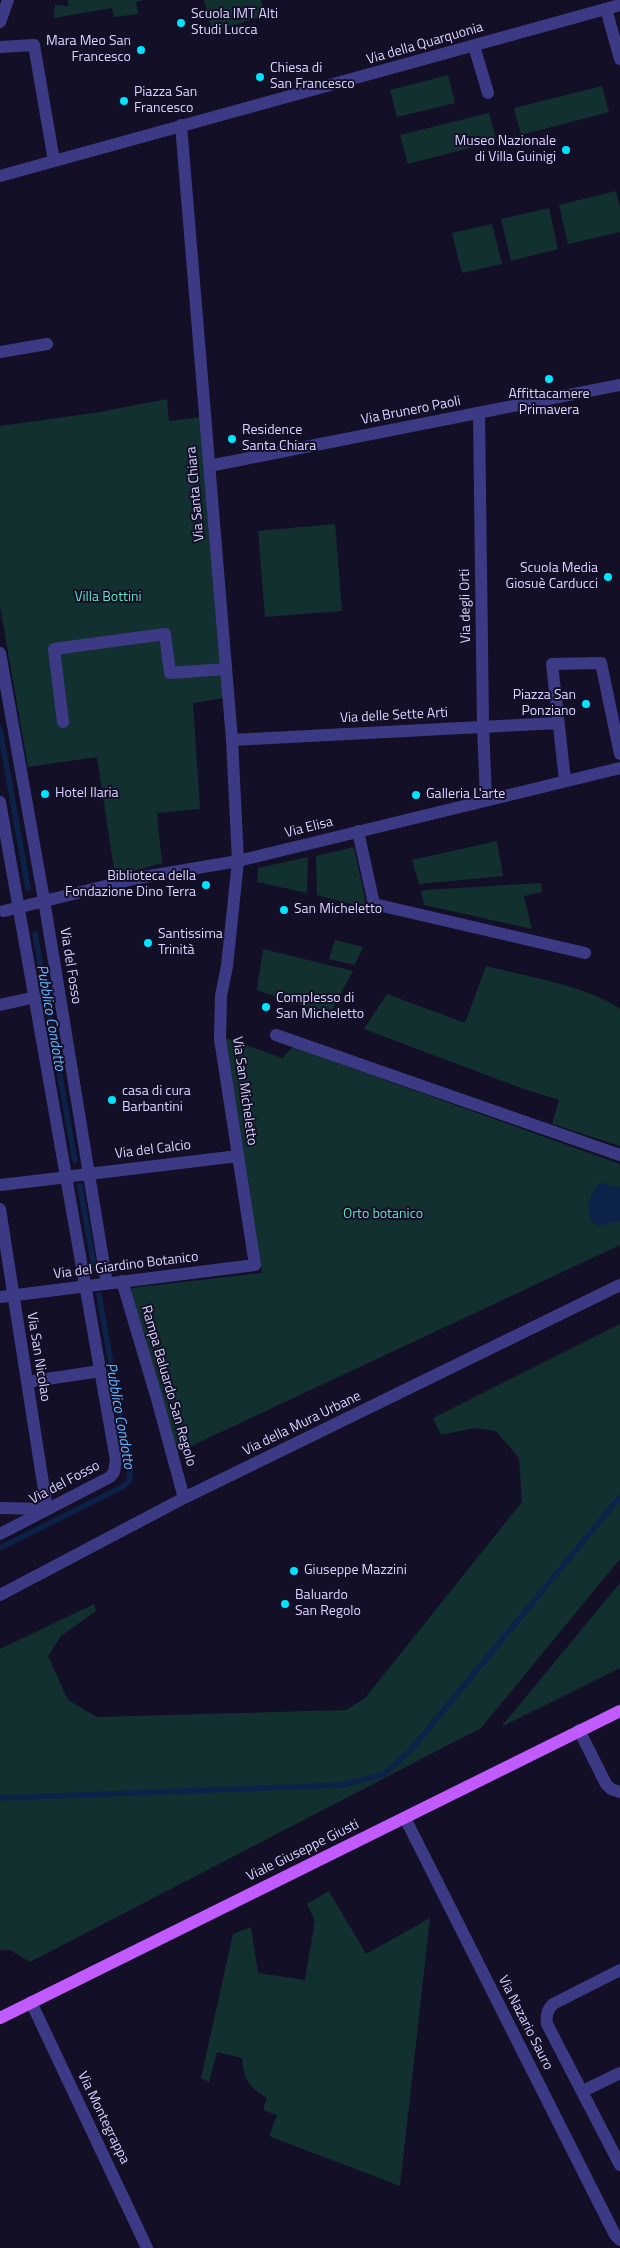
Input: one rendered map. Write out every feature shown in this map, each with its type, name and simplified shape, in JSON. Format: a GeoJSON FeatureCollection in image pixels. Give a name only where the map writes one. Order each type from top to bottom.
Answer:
{"type":"FeatureCollection","features":[{"type":"Feature","properties":{"kind":"main road","name":"Viale Giuseppe Giusti"},"geometry":{"type":"LineString","coordinates":[[0,2018],[620,1711]]}},
{"type":"Feature","properties":{"kind":"street"},"geometry":{"type":"LineString","coordinates":[[0,22],[8,0]]}},
{"type":"Feature","properties":{"kind":"street","name":"Via della Quarquonia"},"geometry":{"type":"LineString","coordinates":[[180,125],[215,118],[620,6]]}},
{"type":"Feature","properties":{"kind":"street"},"geometry":{"type":"LineString","coordinates":[[606,9],[620,60]]}},
{"type":"Feature","properties":{"kind":"street"},"geometry":{"type":"LineString","coordinates":[[0,47],[34,45],[54,161]]}},
{"type":"Feature","properties":{"kind":"street"},"geometry":{"type":"LineString","coordinates":[[474,46],[488,93]]}},
{"type":"Feature","properties":{"kind":"street"},"geometry":{"type":"LineString","coordinates":[[0,176],[180,125]]}},
{"type":"Feature","properties":{"kind":"street","name":"Via Santa Chiara"},"geometry":{"type":"LineString","coordinates":[[180,125],[232,740],[238,861]]}},
{"type":"Feature","properties":{"kind":"street"},"geometry":{"type":"LineString","coordinates":[[0,352],[47,344]]}},
{"type":"Feature","properties":{"kind":"street","name":"Via Brunero Paoli"},"geometry":{"type":"LineString","coordinates":[[209,466],[620,385]]}},
{"type":"Feature","properties":{"kind":"street","name":"Via degli Orti"},"geometry":{"type":"LineString","coordinates":[[479,413],[483,726],[486,799]]}},
{"type":"Feature","properties":{"kind":"street"},"geometry":{"type":"LineString","coordinates":[[63,722],[54,649],[165,634],[170,673],[226,669]]}},
{"type":"Feature","properties":{"kind":"street","name":"Via del Fosso"},"geometry":{"type":"LineString","coordinates":[[0,653],[44,900],[78,1175],[97,1285],[100,1371],[116,1460],[114,1472],[110,1478],[0,1534]]}},
{"type":"Feature","properties":{"kind":"street"},"geometry":{"type":"LineString","coordinates":[[565,780],[552,664],[601,663],[620,754]]}},
{"type":"Feature","properties":{"kind":"street","name":"Via delle Sette Arti"},"geometry":{"type":"LineString","coordinates":[[232,740],[558,723]]}},
{"type":"Feature","properties":{"kind":"street","name":"Via Elisa"},"geometry":{"type":"LineString","coordinates":[[4,911],[138,878],[238,861],[486,799],[620,768]]}},
{"type":"Feature","properties":{"kind":"street","name":"Via del Fosso"},"geometry":{"type":"LineString","coordinates":[[0,802],[36,997],[78,1175],[97,1285]]}},
{"type":"Feature","properties":{"kind":"street"},"geometry":{"type":"LineString","coordinates":[[358,831],[374,904],[586,953]]}},
{"type":"Feature","properties":{"kind":"street","name":"Via San Micheletto"},"geometry":{"type":"LineString","coordinates":[[238,861],[222,996],[220,1038],[255,1265]]}},
{"type":"Feature","properties":{"kind":"street"},"geometry":{"type":"LineString","coordinates":[[0,1006],[36,997]]}},
{"type":"Feature","properties":{"kind":"street"},"geometry":{"type":"LineString","coordinates":[[276,1035],[620,1155]]}},
{"type":"Feature","properties":{"kind":"street","name":"Via del Calcio"},"geometry":{"type":"LineString","coordinates":[[0,1185],[238,1156]]}},
{"type":"Feature","properties":{"kind":"street","name":"Via San Nicolao"},"geometry":{"type":"LineString","coordinates":[[0,1209],[6,1296],[27,1382],[47,1509]]}},
{"type":"Feature","properties":{"kind":"street","name":"Via del Giardino Botanico"},"geometry":{"type":"LineString","coordinates":[[6,1296],[255,1265]]}},
{"type":"Feature","properties":{"kind":"street","name":"Rampa Baluardo San Regolo"},"geometry":{"type":"LineString","coordinates":[[122,1282],[184,1498]]}},
{"type":"Feature","properties":{"kind":"street","name":"Via della Mura Urbane"},"geometry":{"type":"LineString","coordinates":[[0,1595],[184,1498],[620,1285]]}},
{"type":"Feature","properties":{"kind":"street"},"geometry":{"type":"LineString","coordinates":[[27,1382],[100,1371]]}},
{"type":"Feature","properties":{"kind":"street"},"geometry":{"type":"LineString","coordinates":[[0,1508],[47,1509]]}},
{"type":"Feature","properties":{"kind":"street"},"geometry":{"type":"LineString","coordinates":[[579,1730],[606,1784],[611,1789],[620,1792]]}},
{"type":"Feature","properties":{"kind":"street","name":"Via Nazario Sauro"},"geometry":{"type":"LineString","coordinates":[[405,1818],[615,2235],[620,2240]]}},
{"type":"Feature","properties":{"kind":"street"},"geometry":{"type":"LineString","coordinates":[[620,1970],[553,2004],[548,2009],[547,2024],[584,2091],[620,2165]]}},
{"type":"Feature","properties":{"kind":"street","name":"Via Montegrappa"},"geometry":{"type":"LineString","coordinates":[[31,2002],[147,2248]]}},
{"type":"Feature","properties":{"kind":"street"},"geometry":{"type":"LineString","coordinates":[[584,2091],[620,2073]]}},
{"type":"Feature","properties":{"kind":"green space"},"geometry":{"type":"Polygon","coordinates":[[[68,0],[143,0],[136,2],[138,14],[114,17],[112,8],[54,18],[55,5],[68,6],[68,0]]]}},
{"type":"Feature","properties":{"kind":"green space"},"geometry":{"type":"Polygon","coordinates":[[[204,0],[261,0],[265,16],[212,31],[204,0]]]}},
{"type":"Feature","properties":{"kind":"green space"},"geometry":{"type":"Polygon","coordinates":[[[448,75],[455,103],[397,117],[390,90],[448,75]]]}},
{"type":"Feature","properties":{"kind":"green space"},"geometry":{"type":"Polygon","coordinates":[[[602,86],[609,112],[521,135],[514,108],[602,86]]]}},
{"type":"Feature","properties":{"kind":"green space"},"geometry":{"type":"Polygon","coordinates":[[[489,113],[497,141],[408,164],[400,135],[489,113]]]}},
{"type":"Feature","properties":{"kind":"green space"},"geometry":{"type":"Polygon","coordinates":[[[616,191],[620,208],[620,232],[568,244],[559,205],[616,191]]]}},
{"type":"Feature","properties":{"kind":"green space"},"geometry":{"type":"Polygon","coordinates":[[[549,208],[558,249],[511,261],[501,219],[549,208]]]}},
{"type":"Feature","properties":{"kind":"green space"},"geometry":{"type":"Polygon","coordinates":[[[492,224],[502,264],[462,273],[452,233],[492,224]]]}},
{"type":"Feature","properties":{"kind":"green space","name":"Villa Bottini"},"geometry":{"type":"Polygon","coordinates":[[[167,399],[169,421],[200,417],[225,698],[193,703],[200,809],[157,813],[162,863],[115,876],[97,757],[28,767],[0,606],[0,426],[94,413],[167,399]]]}},
{"type":"Feature","properties":{"kind":"green space"},"geometry":{"type":"Polygon","coordinates":[[[335,524],[342,611],[265,617],[258,531],[335,524]]]}},
{"type":"Feature","properties":{"kind":"green space"},"geometry":{"type":"Polygon","coordinates":[[[497,841],[503,876],[419,884],[412,860],[497,841]]]}},
{"type":"Feature","properties":{"kind":"green space"},"geometry":{"type":"Polygon","coordinates":[[[354,847],[367,908],[317,895],[316,856],[354,847]]]}},
{"type":"Feature","properties":{"kind":"green space"},"geometry":{"type":"Polygon","coordinates":[[[308,857],[307,893],[257,882],[258,868],[308,857]]]}},
{"type":"Feature","properties":{"kind":"green space"},"geometry":{"type":"Polygon","coordinates":[[[541,883],[542,892],[524,896],[532,929],[424,905],[421,892],[424,890],[541,883]]]}},
{"type":"Feature","properties":{"kind":"green space"},"geometry":{"type":"Polygon","coordinates":[[[335,940],[363,947],[355,965],[329,959],[335,940]]]}},
{"type":"Feature","properties":{"kind":"green space"},"geometry":{"type":"Polygon","coordinates":[[[263,949],[353,971],[329,1015],[257,990],[263,949]]]}},
{"type":"Feature","properties":{"kind":"green space"},"geometry":{"type":"Polygon","coordinates":[[[486,966],[574,988],[607,1001],[620,1009],[620,1146],[552,1124],[559,1100],[518,1087],[364,1029],[387,994],[465,1023],[486,966]]]}},
{"type":"Feature","properties":{"kind":"green space","name":"Orto botanico"},"geometry":{"type":"Polygon","coordinates":[[[226,1038],[282,1058],[293,1047],[620,1164],[620,1245],[174,1454],[147,1367],[131,1288],[262,1273],[223,1039],[226,1038]]]}},
{"type":"Feature","properties":{"kind":"green space"},"geometry":{"type":"Polygon","coordinates":[[[620,1324],[620,1559],[481,1728],[30,1962],[10,1950],[0,1950],[0,1649],[94,1604],[96,1611],[61,1636],[48,1656],[68,1700],[97,1717],[346,1710],[365,1698],[522,1502],[519,1458],[496,1431],[474,1428],[441,1435],[433,1418],[620,1324]]]}},
{"type":"Feature","properties":{"kind":"green space"},"geometry":{"type":"Polygon","coordinates":[[[620,1583],[620,1668],[501,1727],[620,1583]]]}},
{"type":"Feature","properties":{"kind":"green space"},"geometry":{"type":"Polygon","coordinates":[[[329,1891],[366,1954],[430,1918],[400,2186],[269,2136],[277,2115],[263,2110],[267,2098],[251,2086],[244,2071],[242,2058],[217,2052],[209,2082],[201,2078],[233,1934],[251,1927],[258,1973],[305,1980],[315,1921],[307,1904],[329,1891]]]}},
{"type":"Feature","properties":{"kind":"water"},"geometry":{"type":"Polygon","coordinates":[[[599,1182],[620,1188],[620,1221],[598,1226],[591,1221],[588,1203],[599,1182]]]}},
{"type":"Feature","properties":{"kind":"waterway","name":"Pubblico Condotto"},"geometry":{"type":"LineString","coordinates":[[0,729],[28,888]]}},
{"type":"Feature","properties":{"kind":"waterway","name":"Pubblico Condotto"},"geometry":{"type":"LineString","coordinates":[[35,934],[75,1161]]}},
{"type":"Feature","properties":{"kind":"waterway","name":"Pubblico Condotto"},"geometry":{"type":"LineString","coordinates":[[80,1186],[94,1266]]}},
{"type":"Feature","properties":{"kind":"waterway","name":"Pubblico Condotto"},"geometry":{"type":"LineString","coordinates":[[0,1548],[124,1486],[130,1479],[99,1295]]}},
{"type":"Feature","properties":{"kind":"waterway"},"geometry":{"type":"LineString","coordinates":[[0,1798],[343,1785],[384,1774],[409,1752],[620,1497]]}},
{"type":"Feature","properties":{"kind":"place","name":"Scuola IMT Alti Studi Lucca"},"geometry":{"type":"Point","coordinates":[181,23]}},
{"type":"Feature","properties":{"kind":"place","name":"Mara Meo San Francesco"},"geometry":{"type":"Point","coordinates":[141,50]}},
{"type":"Feature","properties":{"kind":"place","name":"Chiesa di San Francesco"},"geometry":{"type":"Point","coordinates":[260,77]}},
{"type":"Feature","properties":{"kind":"place","name":"Piazza San Francesco"},"geometry":{"type":"Point","coordinates":[124,101]}},
{"type":"Feature","properties":{"kind":"place","name":"Museo Nazionale di Villa Guinigi"},"geometry":{"type":"Point","coordinates":[566,150]}},
{"type":"Feature","properties":{"kind":"place","name":"Affittacamere Primavera"},"geometry":{"type":"Point","coordinates":[549,379]}},
{"type":"Feature","properties":{"kind":"place","name":"Residence Santa Chiara"},"geometry":{"type":"Point","coordinates":[232,439]}},
{"type":"Feature","properties":{"kind":"place","name":"Scuola Media Giosuè Carducci"},"geometry":{"type":"Point","coordinates":[608,577]}},
{"type":"Feature","properties":{"kind":"place","name":"Piazza San Ponziano"},"geometry":{"type":"Point","coordinates":[586,704]}},
{"type":"Feature","properties":{"kind":"place","name":"Hotel Ilaria"},"geometry":{"type":"Point","coordinates":[45,794]}},
{"type":"Feature","properties":{"kind":"place","name":"Galleria L'arte"},"geometry":{"type":"Point","coordinates":[416,795]}},
{"type":"Feature","properties":{"kind":"place","name":"Biblioteca della Fondazione Dino Terra"},"geometry":{"type":"Point","coordinates":[206,885]}},
{"type":"Feature","properties":{"kind":"place","name":"San Micheletto"},"geometry":{"type":"Point","coordinates":[284,910]}},
{"type":"Feature","properties":{"kind":"place","name":"Santissima Trinità"},"geometry":{"type":"Point","coordinates":[148,943]}},
{"type":"Feature","properties":{"kind":"place","name":"Complesso di San Micheletto"},"geometry":{"type":"Point","coordinates":[266,1007]}},
{"type":"Feature","properties":{"kind":"place","name":"casa di cura Barbantini"},"geometry":{"type":"Point","coordinates":[112,1100]}},
{"type":"Feature","properties":{"kind":"place","name":"Giuseppe Mazzini"},"geometry":{"type":"Point","coordinates":[294,1571]}},
{"type":"Feature","properties":{"kind":"place","name":"Baluardo San Regolo"},"geometry":{"type":"Point","coordinates":[285,1604]}}]}
